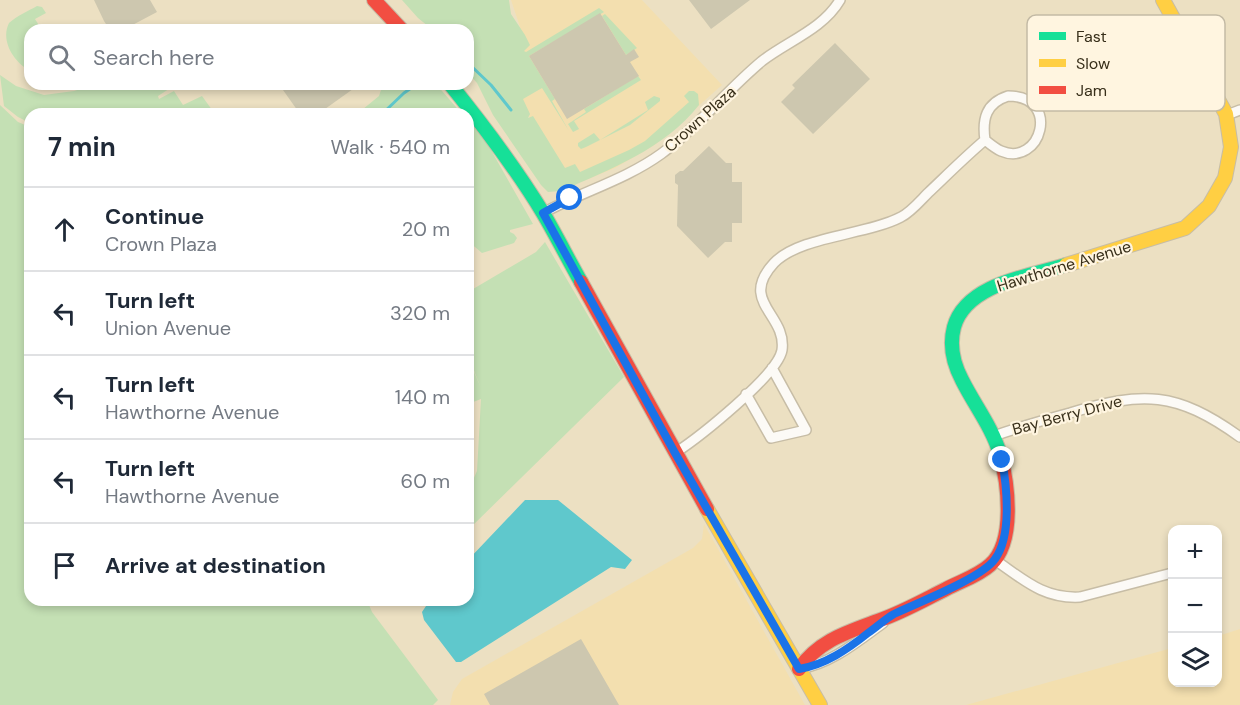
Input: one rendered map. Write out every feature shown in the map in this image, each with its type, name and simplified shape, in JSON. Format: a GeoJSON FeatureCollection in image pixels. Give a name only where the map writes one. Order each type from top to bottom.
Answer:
{"type":"FeatureCollection","features":[{"type":"Feature","properties":{"kind":"street"},"geometry":{"type":"LineString","coordinates":[[374,0],[396,24]]}},
{"type":"Feature","properties":{"kind":"street","name":"Crown Plaza"},"geometry":{"type":"LineString","coordinates":[[543,213],[634,170],[662,154],[762,62],[828,16],[840,0]]}},
{"type":"Feature","properties":{"kind":"street","name":"Hawthorne Avenue"},"geometry":{"type":"LineString","coordinates":[[1163,0],[1170,15]]}},
{"type":"Feature","properties":{"kind":"street"},"geometry":{"type":"LineString","coordinates":[[455,90],[470,108]]}},
{"type":"Feature","properties":{"kind":"street"},"geometry":{"type":"LineString","coordinates":[[985,140],[984,122],[991,105],[1008,96],[1017,96],[1027,100]]}},
{"type":"Feature","properties":{"kind":"street"},"geometry":{"type":"LineString","coordinates":[[985,140],[1001,151],[1015,153],[1024,151],[1038,137],[1041,128],[1037,111]]}},
{"type":"Feature","properties":{"kind":"street"},"geometry":{"type":"LineString","coordinates":[[474,113],[543,213],[675,453],[820,705]]}},
{"type":"Feature","properties":{"kind":"street","name":"Hawthorne Avenue"},"geometry":{"type":"LineString","coordinates":[[995,560],[1005,531],[1007,510],[1003,467],[994,436],[954,365],[951,338],[953,327],[962,309],[972,298],[991,288],[1172,233],[1198,220],[1219,197],[1231,169],[1233,113]]}},
{"type":"Feature","properties":{"kind":"street"},"geometry":{"type":"LineString","coordinates":[[675,453],[717,423],[779,360],[782,342],[780,333],[762,303],[760,294],[764,276],[774,263],[790,251],[905,215],[985,140]]}},
{"type":"Feature","properties":{"kind":"street"},"geometry":{"type":"LineString","coordinates":[[746,394],[771,438],[806,430],[772,368]]}},
{"type":"Feature","properties":{"kind":"street","name":"Bay Berry Drive"},"geometry":{"type":"LineString","coordinates":[[994,436],[1108,402],[1135,398],[1160,400],[1186,406],[1211,417],[1240,437]]}},
{"type":"Feature","properties":{"kind":"street"},"geometry":{"type":"LineString","coordinates":[[799,669],[814,649],[850,630],[891,616],[970,578],[995,560],[1039,590],[1066,598],[1080,597],[1168,574]]}},
{"type":"Feature","properties":{"kind":"shaded area"},"geometry":{"type":"Polygon","coordinates":[[[511,0],[642,0],[722,85],[656,144],[615,168],[571,186],[518,98],[510,33],[520,27],[511,0]]]}},
{"type":"Feature","properties":{"kind":"shaded area"},"geometry":{"type":"Polygon","coordinates":[[[704,524],[805,705],[450,705],[453,692],[462,679],[693,548],[702,539],[704,524]]]}},
{"type":"Feature","properties":{"kind":"shaded area"},"geometry":{"type":"Polygon","coordinates":[[[1240,629],[1240,705],[966,705],[1168,649],[1168,687],[1222,687],[1222,635],[1240,629]]]}},
{"type":"Feature","properties":{"kind":"green space"},"geometry":{"type":"Polygon","coordinates":[[[402,0],[509,0],[511,14],[530,45],[524,51],[526,52],[599,8],[604,12],[529,56],[555,99],[552,101],[569,131],[542,88],[523,99],[530,114],[528,118],[533,116],[565,168],[575,164],[580,172],[645,141],[689,102],[684,96],[689,91],[698,94],[699,105],[670,134],[636,156],[561,191],[548,192],[493,115],[474,80],[474,24],[426,24],[402,0]]]}},
{"type":"Feature","properties":{"kind":"green space"},"geometry":{"type":"Polygon","coordinates":[[[37,6],[42,7],[46,13],[35,19],[38,24],[24,24],[24,67],[14,57],[6,37],[9,23],[37,6]]]}},
{"type":"Feature","properties":{"kind":"green space"},"geometry":{"type":"Polygon","coordinates":[[[605,14],[637,48],[626,55],[602,16],[605,14]]]}},
{"type":"Feature","properties":{"kind":"green space"},"geometry":{"type":"Polygon","coordinates":[[[0,75],[24,90],[44,95],[77,90],[167,90],[158,96],[159,99],[174,91],[183,105],[202,96],[211,108],[24,108],[24,120],[4,106],[0,75]]]}},
{"type":"Feature","properties":{"kind":"green space"},"geometry":{"type":"Polygon","coordinates":[[[638,76],[641,80],[574,121],[579,129],[573,132],[568,124],[586,112],[584,109],[638,76]]]}},
{"type":"Feature","properties":{"kind":"green space"},"geometry":{"type":"Polygon","coordinates":[[[381,90],[441,90],[457,108],[364,108],[379,96],[381,90]]]}},
{"type":"Feature","properties":{"kind":"green space"},"geometry":{"type":"Polygon","coordinates":[[[654,96],[660,98],[660,101],[630,125],[600,140],[648,110],[645,102],[654,96]]]}},
{"type":"Feature","properties":{"kind":"green space"},"geometry":{"type":"Polygon","coordinates":[[[0,105],[18,122],[24,124],[24,606],[370,606],[438,700],[433,705],[0,705],[0,105]]]}},
{"type":"Feature","properties":{"kind":"green space"},"geometry":{"type":"Polygon","coordinates":[[[474,127],[487,143],[533,224],[510,230],[517,238],[514,243],[482,253],[474,246],[474,127]]]}},
{"type":"Feature","properties":{"kind":"green space"},"geometry":{"type":"Polygon","coordinates":[[[594,133],[600,140],[581,149],[578,143],[594,133]]]}},
{"type":"Feature","properties":{"kind":"green space"},"geometry":{"type":"Polygon","coordinates":[[[545,242],[624,377],[474,524],[474,478],[477,471],[481,399],[474,402],[474,372],[481,388],[474,371],[474,288],[536,252],[545,242]]]}},
{"type":"Feature","properties":{"kind":"water"},"geometry":{"type":"Polygon","coordinates":[[[525,500],[558,500],[632,560],[625,569],[611,567],[461,662],[456,662],[424,620],[422,612],[426,606],[474,606],[474,554],[525,500]]]}},
{"type":"Feature","properties":{"kind":"building"},"geometry":{"type":"Polygon","coordinates":[[[94,0],[150,0],[157,12],[134,24],[106,24],[94,0]]]}},
{"type":"Feature","properties":{"kind":"building"},"geometry":{"type":"Polygon","coordinates":[[[689,0],[750,0],[711,29],[689,0]]]}},
{"type":"Feature","properties":{"kind":"building"},"geometry":{"type":"Polygon","coordinates":[[[600,13],[626,55],[634,49],[639,57],[630,62],[639,76],[567,119],[529,56],[600,13]]]}},
{"type":"Feature","properties":{"kind":"building"},"geometry":{"type":"Polygon","coordinates":[[[835,43],[870,79],[813,134],[781,102],[795,88],[792,85],[835,43]]]}},
{"type":"Feature","properties":{"kind":"building"},"geometry":{"type":"Polygon","coordinates":[[[283,90],[352,90],[326,108],[296,108],[283,90]]]}},
{"type":"Feature","properties":{"kind":"building"},"geometry":{"type":"Polygon","coordinates":[[[709,146],[726,163],[732,163],[732,182],[742,182],[742,223],[732,223],[732,242],[725,242],[708,258],[677,226],[678,185],[675,183],[675,175],[683,171],[709,146]]]}},
{"type":"Feature","properties":{"kind":"building"},"geometry":{"type":"Polygon","coordinates":[[[581,639],[619,705],[490,705],[484,694],[581,639]]]}},
{"type":"Feature","properties":{"kind":"waterway"},"geometry":{"type":"LineString","coordinates":[[474,69],[491,85],[511,110]]}},
{"type":"Feature","properties":{"kind":"waterway"},"geometry":{"type":"LineString","coordinates":[[388,108],[408,90]]}},
{"type":"Feature","properties":{"kind":"traffic: fast"},"geometry":{"type":"LineString","coordinates":[[455,90],[469,108]]}},
{"type":"Feature","properties":{"kind":"traffic: fast"},"geometry":{"type":"LineString","coordinates":[[474,114],[543,213],[581,282]]}},
{"type":"Feature","properties":{"kind":"traffic: fast"},"geometry":{"type":"LineString","coordinates":[[1000,454],[993,435],[956,367],[952,348],[954,327],[961,312],[985,291],[1017,278],[1066,265]]}},
{"type":"Feature","properties":{"kind":"traffic: slow"},"geometry":{"type":"LineString","coordinates":[[1163,0],[1171,15]]}},
{"type":"Feature","properties":{"kind":"traffic: slow"},"geometry":{"type":"LineString","coordinates":[[1066,265],[1185,228],[1209,206],[1225,178],[1231,147],[1224,111]]}},
{"type":"Feature","properties":{"kind":"traffic: slow"},"geometry":{"type":"LineString","coordinates":[[707,509],[820,705]]}},
{"type":"Feature","properties":{"kind":"traffic: jam"},"geometry":{"type":"LineString","coordinates":[[374,0],[396,24]]}},
{"type":"Feature","properties":{"kind":"traffic: jam"},"geometry":{"type":"LineString","coordinates":[[581,282],[707,509]]}},
{"type":"Feature","properties":{"kind":"traffic: jam"},"geometry":{"type":"LineString","coordinates":[[799,669],[816,651],[835,638],[905,610],[975,575],[990,565],[1004,542],[1007,527],[1007,496],[1000,454]]}},
{"type":"Feature","properties":{"kind":"route"},"geometry":{"type":"LineString","coordinates":[[570,198],[543,213],[675,453],[799,669],[818,664],[854,645],[891,616],[970,578],[995,560],[1007,524],[1002,460]]}}]}
